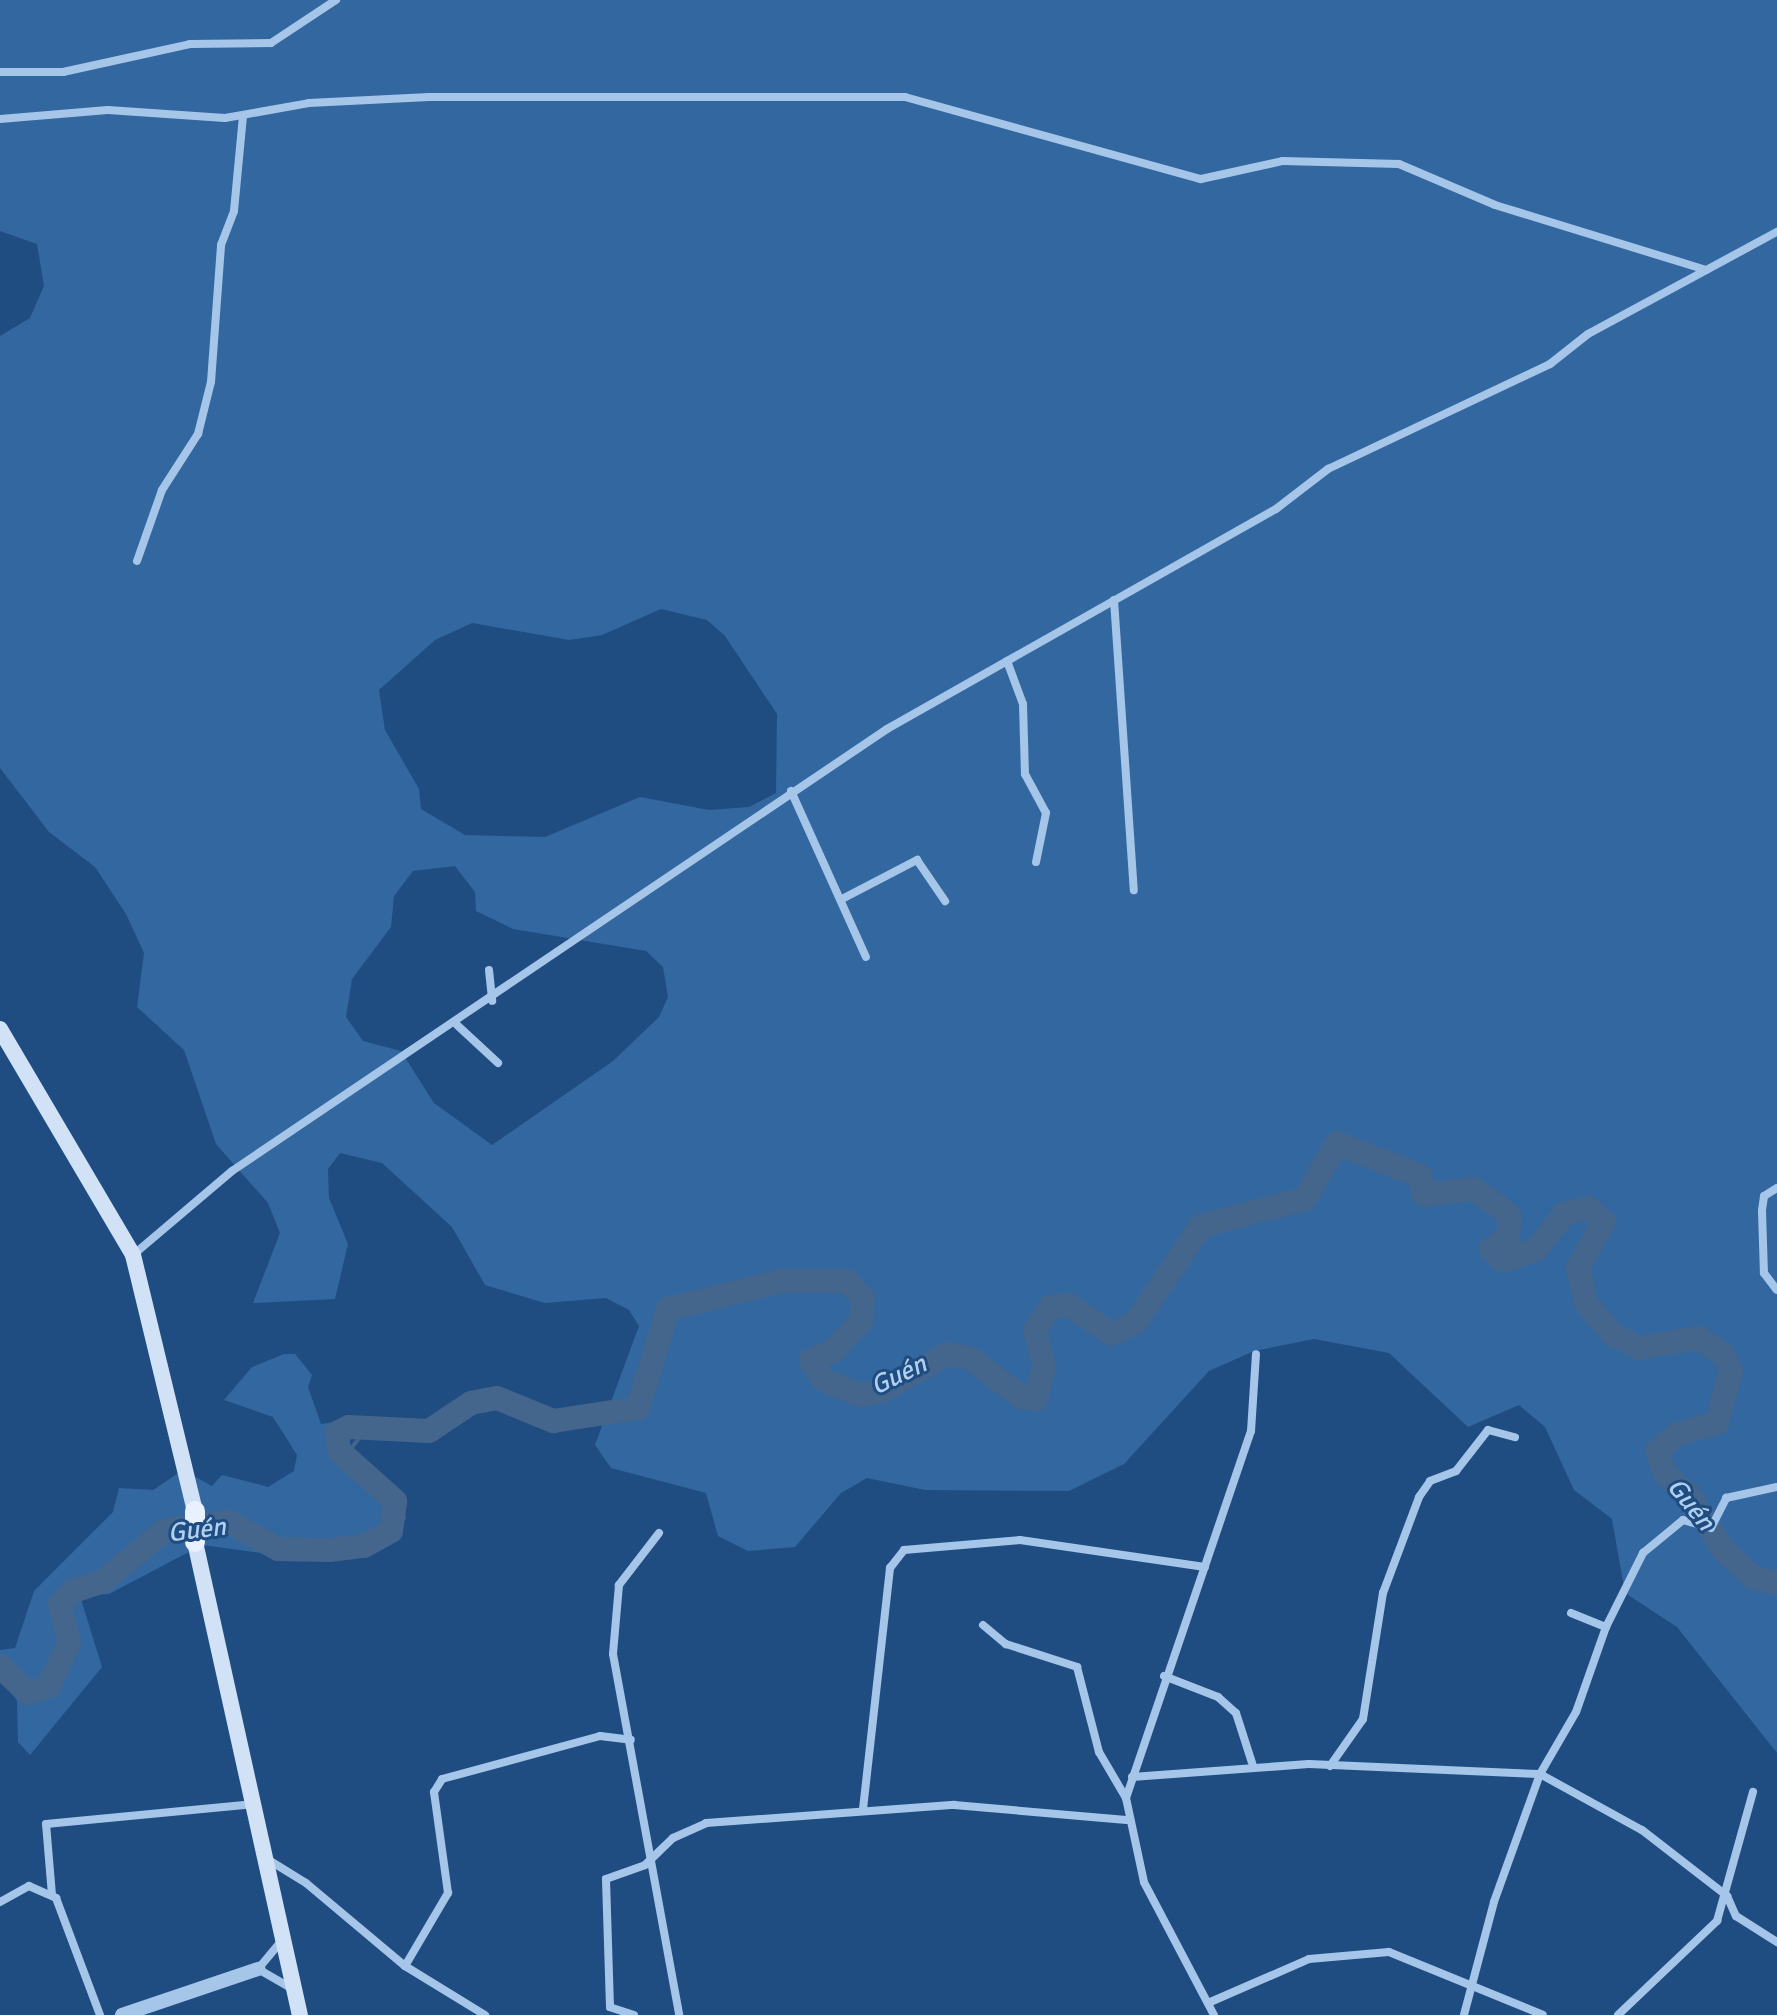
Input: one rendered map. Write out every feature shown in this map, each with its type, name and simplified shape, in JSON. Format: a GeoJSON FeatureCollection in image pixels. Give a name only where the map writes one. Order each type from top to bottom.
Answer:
{"type":"FeatureCollection","features":[{"type":"Feature","properties":{"kind":"main road"},"geometry":{"type":"LineString","coordinates":[[0,1029],[133,1255],[195,1511],[195,1542],[300,2015]]}},
{"type":"Feature","properties":{"kind":"street"},"geometry":{"type":"LineString","coordinates":[[0,72],[63,72],[190,44],[271,43],[336,0]]}},
{"type":"Feature","properties":{"kind":"street"},"geometry":{"type":"LineString","coordinates":[[0,119],[108,110],[243,116],[400,98],[905,97],[1201,179],[1283,161],[1399,164],[1495,205],[1706,270]]}},
{"type":"Feature","properties":{"kind":"street"},"geometry":{"type":"LineString","coordinates":[[137,561],[162,490],[198,434],[211,382],[221,245],[234,211],[243,116]]}},
{"type":"Feature","properties":{"kind":"street"},"geometry":{"type":"LineString","coordinates":[[133,1255],[232,1171],[457,1025],[791,791],[1007,661],[1276,509],[1328,469],[1550,364],[1706,270],[1777,232]]}},
{"type":"Feature","properties":{"kind":"street"},"geometry":{"type":"LineString","coordinates":[[1114,600],[1134,890]]}},
{"type":"Feature","properties":{"kind":"street"},"geometry":{"type":"LineString","coordinates":[[1007,661],[1023,704],[1025,774],[1046,813],[1036,862]]}},
{"type":"Feature","properties":{"kind":"street"},"geometry":{"type":"LineString","coordinates":[[791,791],[810,844],[842,899],[866,957]]}},
{"type":"Feature","properties":{"kind":"street"},"geometry":{"type":"LineString","coordinates":[[842,899],[917,860],[945,901]]}},
{"type":"Feature","properties":{"kind":"street"},"geometry":{"type":"LineString","coordinates":[[489,970],[492,1001]]}},
{"type":"Feature","properties":{"kind":"street"},"geometry":{"type":"LineString","coordinates":[[457,1025],[498,1063]]}},
{"type":"Feature","properties":{"kind":"street"},"geometry":{"type":"LineString","coordinates":[[1777,1188],[1764,1196],[1762,1211],[1764,1273],[1777,1290]]}},
{"type":"Feature","properties":{"kind":"street"},"geometry":{"type":"LineString","coordinates":[[1214,2015],[1144,1882],[1126,1820],[1126,1798],[1164,1676],[1251,1431],[1256,1354]]}},
{"type":"Feature","properties":{"kind":"street"},"geometry":{"type":"LineString","coordinates":[[1330,1766],[1363,1719],[1383,1593],[1419,1497],[1430,1481],[1456,1471],[1488,1430],[1515,1437]]}},
{"type":"Feature","properties":{"kind":"street"},"geometry":{"type":"LineString","coordinates":[[1464,2015],[1540,1774],[1576,1712],[1606,1627],[1643,1553],[1683,1520],[1711,1528],[1726,1498],[1777,1487]]}},
{"type":"Feature","properties":{"kind":"street"},"geometry":{"type":"LineString","coordinates":[[659,1533],[619,1585],[613,1654],[679,2015]]}},
{"type":"Feature","properties":{"kind":"street"},"geometry":{"type":"LineString","coordinates":[[863,1809],[890,1568],[904,1550],[1006,1539],[1205,1567]]}},
{"type":"Feature","properties":{"kind":"street"},"geometry":{"type":"LineString","coordinates":[[1571,1613],[1606,1627]]}},
{"type":"Feature","properties":{"kind":"street"},"geometry":{"type":"LineString","coordinates":[[983,1625],[1006,1644],[1077,1667],[1099,1752],[1126,1798]]}},
{"type":"Feature","properties":{"kind":"street"},"geometry":{"type":"LineString","coordinates":[[1164,1676],[1236,1713],[1253,1766]]}},
{"type":"Feature","properties":{"kind":"street"},"geometry":{"type":"LineString","coordinates":[[405,1966],[448,1893],[434,1792],[442,1779],[600,1736],[631,1740]]}},
{"type":"Feature","properties":{"kind":"street"},"geometry":{"type":"LineString","coordinates":[[1132,1777],[1253,1766],[1540,1774],[1611,1810],[1727,1896],[1736,1916],[1777,1942]]}},
{"type":"Feature","properties":{"kind":"street"},"geometry":{"type":"LineString","coordinates":[[1618,2015],[1717,1921],[1727,1896],[1753,1792]]}},
{"type":"Feature","properties":{"kind":"street"},"geometry":{"type":"LineString","coordinates":[[100,2015],[79,1947],[52,1895],[46,1824],[253,1804]]}},
{"type":"Feature","properties":{"kind":"street"},"geometry":{"type":"LineString","coordinates":[[634,2015],[610,2007],[605,1884],[706,1823],[863,1809],[1023,1807],[1126,1820]]}},
{"type":"Feature","properties":{"kind":"street"},"geometry":{"type":"LineString","coordinates":[[266,1859],[306,1883],[405,1966],[485,2015]]}},
{"type":"Feature","properties":{"kind":"street"},"geometry":{"type":"LineString","coordinates":[[0,1902],[29,1886],[52,1895]]}},
{"type":"Feature","properties":{"kind":"street"},"geometry":{"type":"LineString","coordinates":[[122,2015],[258,1969],[283,1938]]}},
{"type":"Feature","properties":{"kind":"street"},"geometry":{"type":"LineString","coordinates":[[1208,2003],[1338,1953],[1402,1954],[1472,1987],[1543,2015]]}},
{"type":"Feature","properties":{"kind":"street"},"geometry":{"type":"LineString","coordinates":[[258,1969],[295,1994]]}},
{"type":"Feature","properties":{"kind":"shaded area"},"geometry":{"type":"Polygon","coordinates":[[[0,0],[1777,0],[1777,1753],[1677,1627],[1625,1593],[1612,1519],[1574,1490],[1545,1427],[1519,1405],[1468,1427],[1389,1353],[1314,1339],[1254,1351],[1209,1371],[1124,1464],[1069,1491],[925,1490],[867,1478],[841,1493],[795,1547],[748,1551],[718,1536],[706,1493],[611,1468],[595,1445],[639,1326],[629,1310],[606,1298],[545,1303],[485,1285],[452,1227],[382,1163],[340,1153],[328,1169],[329,1198],[348,1244],[335,1299],[253,1303],[280,1233],[268,1203],[216,1144],[184,1050],[137,1007],[144,953],[126,914],[95,867],[49,832],[0,768],[0,336],[30,318],[44,286],[37,244],[0,231],[0,0]],[[661,609],[602,635],[569,640],[472,623],[435,640],[379,690],[385,730],[419,789],[421,809],[465,835],[545,837],[640,797],[709,810],[749,807],[776,793],[777,714],[725,636],[707,620],[661,609]],[[455,866],[413,871],[394,896],[391,927],[352,979],[346,1017],[363,1041],[401,1051],[434,1103],[492,1145],[613,1061],[659,1017],[668,997],[663,967],[646,951],[513,929],[476,911],[475,892],[455,866]]]}},
{"type":"Feature","properties":{"kind":"shaded area"},"geometry":{"type":"Polygon","coordinates":[[[284,1354],[295,1354],[312,1375],[308,1387],[321,1424],[335,1422],[354,1454],[402,1499],[406,1519],[314,1560],[202,1545],[109,1594],[80,1596],[102,1667],[30,1755],[18,1742],[17,1701],[0,1671],[0,1650],[15,1648],[34,1591],[113,1512],[119,1488],[153,1490],[183,1470],[212,1486],[222,1475],[268,1487],[294,1471],[297,1455],[273,1417],[224,1400],[252,1367],[284,1354]]]}},
{"type":"Feature","properties":{"kind":"waterway","name":"Guén"},"geometry":{"type":"LineString","coordinates":[[0,1666],[28,1693],[49,1686],[69,1643],[60,1604],[73,1591],[103,1581],[164,1531],[229,1522],[278,1549],[329,1550],[364,1546],[391,1531],[395,1501],[339,1451],[337,1433],[349,1427],[429,1431],[471,1403],[497,1398],[553,1421],[638,1408],[668,1309],[781,1281],[847,1281],[863,1298],[862,1320],[833,1351],[811,1360],[823,1380],[860,1395],[880,1392],[947,1354],[970,1358],[1021,1397],[1036,1399],[1044,1367],[1035,1331],[1050,1307],[1068,1305],[1112,1334],[1135,1323],[1201,1226],[1305,1199],[1337,1143],[1420,1176],[1424,1195],[1473,1189],[1497,1205],[1510,1217],[1508,1237],[1491,1249],[1503,1261],[1537,1249],[1564,1214],[1588,1208],[1604,1222],[1578,1267],[1586,1303],[1612,1334],[1639,1348],[1699,1338],[1723,1354],[1731,1371],[1717,1423],[1677,1434],[1657,1451],[1665,1474],[1688,1494],[1725,1552],[1754,1578],[1777,1583]]}},
{"type":"Feature","properties":{"kind":"waterway"},"geometry":{"type":"LineString","coordinates":[[339,1451],[350,1450],[368,1426]]}}]}
